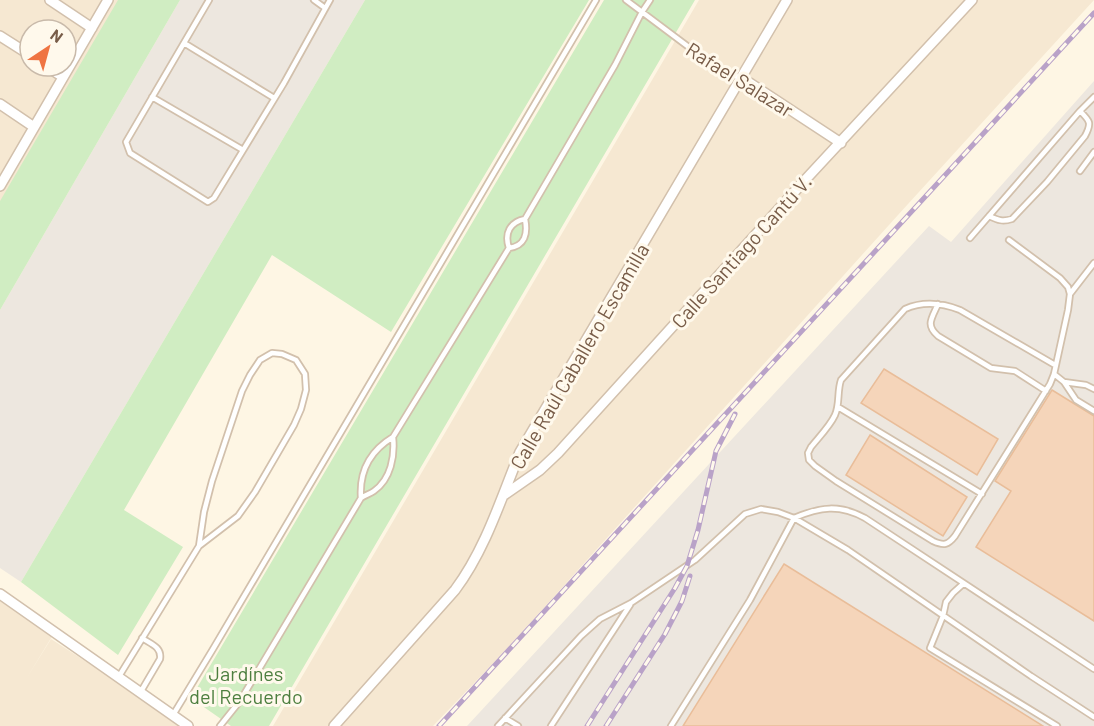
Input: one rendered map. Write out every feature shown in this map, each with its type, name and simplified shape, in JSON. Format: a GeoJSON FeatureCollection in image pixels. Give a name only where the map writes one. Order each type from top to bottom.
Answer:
{"type":"FeatureCollection","features":[{"type":"Feature","properties":{"kind":"street"},"geometry":{"type":"LineString","coordinates":[[50,0],[92,28]]}},
{"type":"Feature","properties":{"kind":"street"},"geometry":{"type":"LineString","coordinates":[[78,52],[108,0]]}},
{"type":"Feature","properties":{"kind":"street","name":"Calle Raúl Caballero Escamilla"},"geometry":{"type":"LineString","coordinates":[[334,726],[465,576],[504,495],[520,452],[787,0]]}},
{"type":"Feature","properties":{"kind":"street","name":"Calle Santiago Cantú V."},"geometry":{"type":"LineString","coordinates":[[504,495],[540,470],[558,453],[972,0]]}},
{"type":"Feature","properties":{"kind":"street"},"geometry":{"type":"LineString","coordinates":[[0,36],[18,47]]}},
{"type":"Feature","properties":{"kind":"street"},"geometry":{"type":"LineString","coordinates":[[0,186],[3,173],[34,127],[62,78]]}},
{"type":"Feature","properties":{"kind":"street","name":"Rafael Salazar"},"geometry":{"type":"LineString","coordinates":[[742,78],[841,143]]}},
{"type":"Feature","properties":{"kind":"street"},"geometry":{"type":"LineString","coordinates":[[0,104],[34,127]]}},
{"type":"Feature","properties":{"kind":"street"},"geometry":{"type":"LineString","coordinates":[[0,594],[188,726]]}},
{"type":"Feature","properties":{"kind":"lane"},"geometry":{"type":"LineString","coordinates":[[209,0],[126,142],[130,153],[208,202],[214,198],[243,150],[330,0]]}},
{"type":"Feature","properties":{"kind":"lane"},"geometry":{"type":"LineString","coordinates":[[314,0],[325,8]]}},
{"type":"Feature","properties":{"kind":"lane"},"geometry":{"type":"LineString","coordinates":[[173,716],[596,0]]}},
{"type":"Feature","properties":{"kind":"lane","name":"Rafael Salazar"},"geometry":{"type":"LineString","coordinates":[[626,0],[722,72],[742,78]]}},
{"type":"Feature","properties":{"kind":"lane"},"geometry":{"type":"LineString","coordinates":[[509,248],[521,244],[525,239],[527,232],[525,219],[615,65],[650,0]]}},
{"type":"Feature","properties":{"kind":"lane"},"geometry":{"type":"LineString","coordinates":[[184,43],[274,98]]}},
{"type":"Feature","properties":{"kind":"lane"},"geometry":{"type":"LineString","coordinates":[[152,97],[243,150]]}},
{"type":"Feature","properties":{"kind":"lane"},"geometry":{"type":"LineString","coordinates":[[970,238],[1093,99]]}},
{"type":"Feature","properties":{"kind":"lane"},"geometry":{"type":"LineString","coordinates":[[989,216],[999,221],[1012,219],[1047,182],[1088,130],[1090,124],[1088,119],[1080,111]]}},
{"type":"Feature","properties":{"kind":"lane"},"geometry":{"type":"LineString","coordinates":[[1080,171],[1094,152]]}},
{"type":"Feature","properties":{"kind":"lane"},"geometry":{"type":"LineString","coordinates":[[361,498],[360,484],[363,472],[377,450],[393,437],[509,248],[508,230],[517,221],[525,219]]}},
{"type":"Feature","properties":{"kind":"lane"},"geometry":{"type":"LineString","coordinates":[[1009,240],[1060,278],[1068,287],[1070,294]]}},
{"type":"Feature","properties":{"kind":"lane"},"geometry":{"type":"LineString","coordinates":[[1055,365],[960,310],[948,305],[915,304],[905,309],[841,380],[835,415],[811,447],[808,453],[809,460],[836,481],[933,542],[948,544],[1046,391],[1054,374],[1070,294],[1094,263]]}},
{"type":"Feature","properties":{"kind":"lane"},"geometry":{"type":"LineString","coordinates":[[938,304],[930,324],[932,331],[938,336],[992,368],[1015,371],[1046,391]]}},
{"type":"Feature","properties":{"kind":"lane"},"geometry":{"type":"LineString","coordinates":[[118,678],[199,546],[237,516],[255,492],[294,425],[306,390],[305,374],[296,360],[282,354],[272,353],[260,360],[250,375],[242,391],[212,481],[199,546]]}},
{"type":"Feature","properties":{"kind":"lane"},"geometry":{"type":"LineString","coordinates":[[1054,374],[1064,382],[1076,400],[1094,411]]}},
{"type":"Feature","properties":{"kind":"lane"},"geometry":{"type":"LineString","coordinates":[[1064,382],[1086,384],[1094,389]]}},
{"type":"Feature","properties":{"kind":"lane"},"geometry":{"type":"LineString","coordinates":[[837,407],[982,494]]}},
{"type":"Feature","properties":{"kind":"lane"},"geometry":{"type":"LineString","coordinates":[[220,726],[240,701],[361,498],[375,490],[388,473],[393,461],[393,437]]}},
{"type":"Feature","properties":{"kind":"lane"},"geometry":{"type":"LineString","coordinates":[[671,726],[750,600],[794,518],[812,510],[828,508],[852,511],[1094,669]]}},
{"type":"Feature","properties":{"kind":"lane"},"geometry":{"type":"LineString","coordinates":[[498,726],[581,636],[600,619],[632,603],[695,561],[745,514],[761,509],[794,518],[848,550],[1094,717]]}},
{"type":"Feature","properties":{"kind":"lane"},"geometry":{"type":"LineString","coordinates":[[963,584],[946,602],[930,648],[1057,726]]}},
{"type":"Feature","properties":{"kind":"lane"},"geometry":{"type":"LineString","coordinates":[[551,726],[632,603]]}},
{"type":"Feature","properties":{"kind":"lane"},"geometry":{"type":"LineString","coordinates":[[140,693],[161,654],[157,648],[142,638]]}},
{"type":"Feature","properties":{"kind":"lane"},"geometry":{"type":"LineString","coordinates":[[505,718],[518,726]]}},
{"type":"Feature","properties":{"kind":"shaded area"},"geometry":{"type":"Polygon","coordinates":[[[0,0],[120,0],[78,71],[78,18],[18,18],[18,78],[74,78],[0,202],[0,0]]]}},
{"type":"Feature","properties":{"kind":"shaded area"},"geometry":{"type":"Polygon","coordinates":[[[180,0],[365,0],[21,582],[0,568],[0,310],[180,0]]]}},
{"type":"Feature","properties":{"kind":"shaded area"},"geometry":{"type":"Polygon","coordinates":[[[699,0],[1094,0],[505,651],[433,726],[273,726],[699,0]]]}},
{"type":"Feature","properties":{"kind":"shaded area"},"geometry":{"type":"Polygon","coordinates":[[[1094,81],[1094,726],[467,726],[929,226],[951,242],[1094,81]]]}},
{"type":"Feature","properties":{"kind":"shaded area"},"geometry":{"type":"Polygon","coordinates":[[[0,589],[56,630],[26,679],[51,639],[180,726],[0,726],[0,589]]]}},
{"type":"Feature","properties":{"kind":"green space"},"geometry":{"type":"Polygon","coordinates":[[[118,0],[180,0],[0,310],[0,201],[72,78],[78,78],[78,68],[118,0]]]}},
{"type":"Feature","properties":{"kind":"green space"},"geometry":{"type":"Polygon","coordinates":[[[365,0],[589,0],[391,332],[272,255],[124,510],[183,547],[118,655],[21,582],[365,0]]]}},
{"type":"Feature","properties":{"kind":"green space","name":"Jardínes del Recuerdo"},"geometry":{"type":"Polygon","coordinates":[[[604,0],[695,0],[269,726],[231,726],[191,698],[604,0]]]}},
{"type":"Feature","properties":{"kind":"building"},"geometry":{"type":"Polygon","coordinates":[[[884,369],[998,439],[977,475],[861,403],[884,369]]]}},
{"type":"Feature","properties":{"kind":"building"},"geometry":{"type":"Polygon","coordinates":[[[1052,390],[1094,416],[1094,621],[976,547],[1011,491],[995,481],[1052,390]]]}},
{"type":"Feature","properties":{"kind":"building"},"geometry":{"type":"Polygon","coordinates":[[[870,435],[967,497],[943,536],[846,475],[870,435]]]}},
{"type":"Feature","properties":{"kind":"building"},"geometry":{"type":"Polygon","coordinates":[[[784,564],[1043,726],[683,726],[784,564]]]}},
{"type":"Feature","properties":{"kind":"railway"},"geometry":{"type":"LineString","coordinates":[[439,726],[1094,13]]}},
{"type":"Feature","properties":{"kind":"railway"},"geometry":{"type":"LineString","coordinates":[[587,726],[687,566],[698,530],[716,451],[735,414]]}},
{"type":"Feature","properties":{"kind":"railway"},"geometry":{"type":"LineString","coordinates":[[606,726],[665,634],[682,601],[690,576]]}}]}
